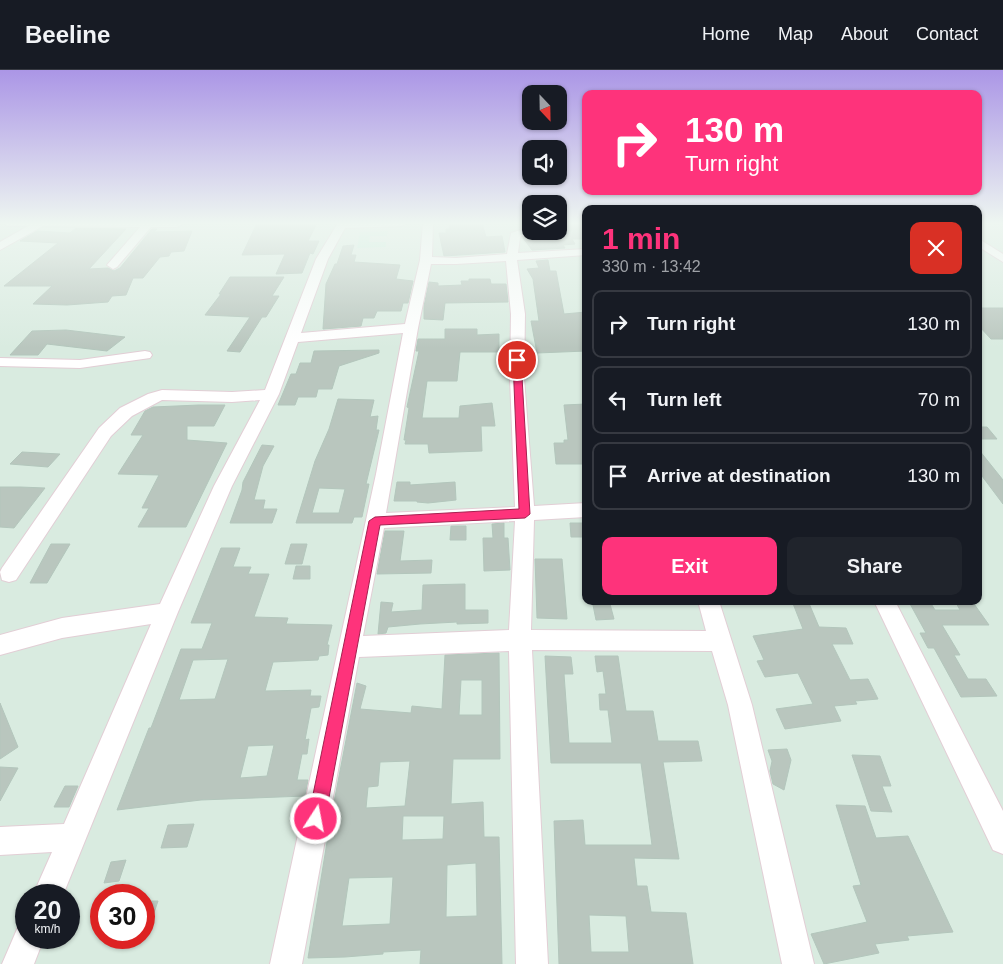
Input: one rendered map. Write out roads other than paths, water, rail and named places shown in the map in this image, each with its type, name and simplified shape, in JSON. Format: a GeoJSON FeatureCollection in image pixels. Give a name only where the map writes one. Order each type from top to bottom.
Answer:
{"type":"FeatureCollection","features":[{"type":"Feature","properties":{"kind":"street"},"geometry":{"type":"LineString","coordinates":[[53,884],[167,612],[223,486],[271,394],[294,338],[320,265]]}},
{"type":"Feature","properties":{"kind":"street"},"geometry":{"type":"LineString","coordinates":[[286,964],[425,265]]}},
{"type":"Feature","properties":{"kind":"street"},"geometry":{"type":"LineString","coordinates":[[512,265],[518,314],[517,378],[525,514],[520,640],[532,964]]}},
{"type":"Feature","properties":{"kind":"street"},"geometry":{"type":"LineString","coordinates":[[294,338],[411,328]]}},
{"type":"Feature","properties":{"kind":"street"},"geometry":{"type":"LineString","coordinates":[[0,362],[80,364],[144,355]]}},
{"type":"Feature","properties":{"kind":"street"},"geometry":{"type":"LineString","coordinates":[[8,574],[105,432],[126,412],[153,397],[162,395],[232,396],[271,394]]}},
{"type":"Feature","properties":{"kind":"street"},"geometry":{"type":"LineString","coordinates":[[375,521],[582,510]]}},
{"type":"Feature","properties":{"kind":"street"},"geometry":{"type":"LineString","coordinates":[[709,605],[740,705],[798,964]]}},
{"type":"Feature","properties":{"kind":"street"},"geometry":{"type":"LineString","coordinates":[[886,605],[1003,840]]}},
{"type":"Feature","properties":{"kind":"street"},"geometry":{"type":"LineString","coordinates":[[0,646],[29,634],[62,627],[167,612]]}},
{"type":"Feature","properties":{"kind":"street"},"geometry":{"type":"LineString","coordinates":[[350,647],[520,640],[721,641]]}},
{"type":"Feature","properties":{"kind":"street"},"geometry":{"type":"LineString","coordinates":[[0,840],[73,837]]}},
{"type":"Feature","properties":{"kind":"street"},"geometry":{"type":"LineString","coordinates":[[18,964],[24,949]]}}]}
